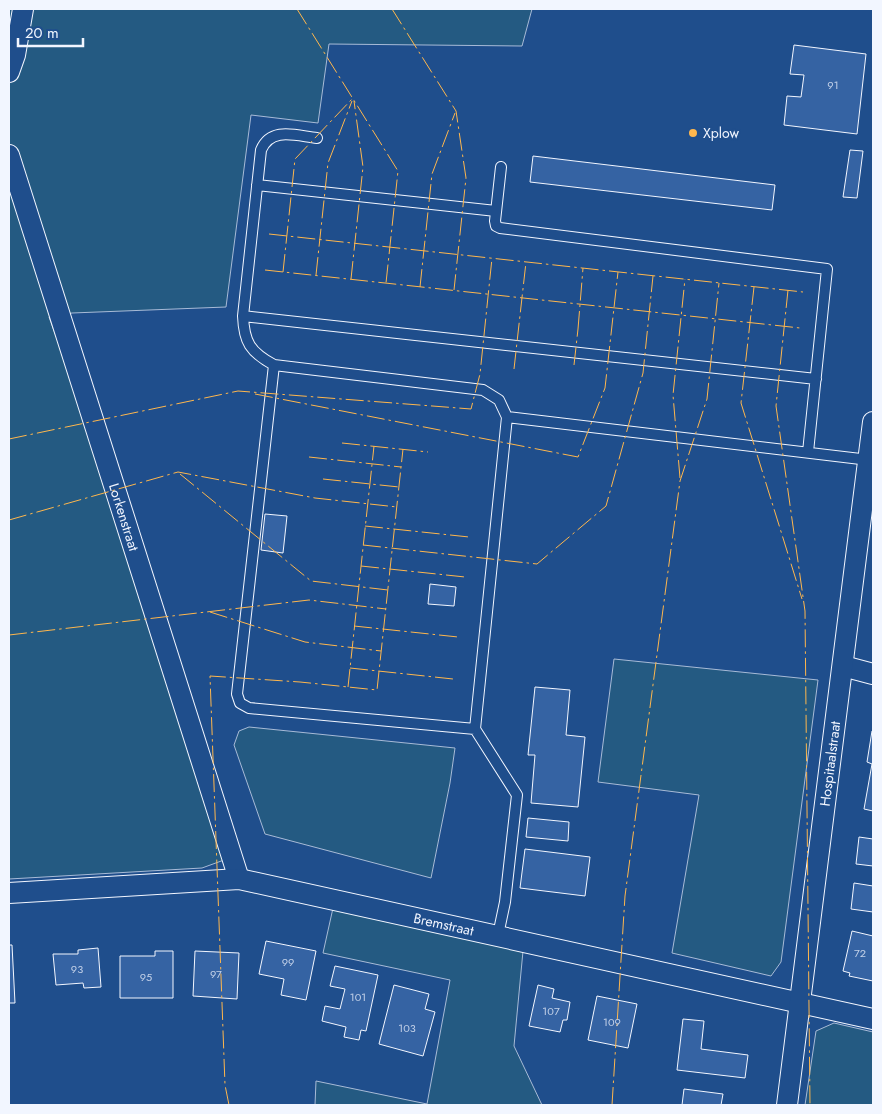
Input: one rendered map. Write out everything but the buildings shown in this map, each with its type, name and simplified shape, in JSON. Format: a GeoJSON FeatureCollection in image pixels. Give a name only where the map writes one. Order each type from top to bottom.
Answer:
{"type":"FeatureCollection","features":[{"type":"Feature","properties":{"kind":"street"},"geometry":{"type":"LineString","coordinates":[[9,72],[15,55],[23,9]]}},
{"type":"Feature","properties":{"kind":"street","name":"Lorkenstraat"},"geometry":{"type":"LineString","coordinates":[[9,155],[239,878]]}},
{"type":"Feature","properties":{"kind":"street","name":"Hospitaalstraat"},"geometry":{"type":"LineString","coordinates":[[787,1105],[873,422]]}},
{"type":"Feature","properties":{"kind":"street"},"geometry":{"type":"LineString","coordinates":[[843,666],[873,674]]}},
{"type":"Feature","properties":{"kind":"street","name":"Bremstraat"},"geometry":{"type":"LineString","coordinates":[[9,892],[239,878],[873,1019]]}},
{"type":"Feature","properties":{"kind":"lane"},"geometry":{"type":"LineString","coordinates":[[317,138],[281,134],[271,136],[264,142],[261,150],[243,316],[244,332],[250,346],[261,358],[274,365],[483,390],[499,400],[507,416],[475,730],[517,795],[505,902],[498,936]]}},
{"type":"Feature","properties":{"kind":"lane"},"geometry":{"type":"LineString","coordinates":[[501,167],[496,212],[496,226],[500,228],[828,270],[808,452]]}},
{"type":"Feature","properties":{"kind":"lane"},"geometry":{"type":"LineString","coordinates":[[257,185],[496,212]]}},
{"type":"Feature","properties":{"kind":"lane"},"geometry":{"type":"LineString","coordinates":[[243,316],[816,380]]}},
{"type":"Feature","properties":{"kind":"lane"},"geometry":{"type":"LineString","coordinates":[[274,365],[237,694],[240,703],[250,708],[475,730]]}},
{"type":"Feature","properties":{"kind":"lane"},"geometry":{"type":"LineString","coordinates":[[507,416],[869,460]]}},
{"type":"Feature","properties":{"kind":"shaded area"},"geometry":{"type":"Polygon","coordinates":[[[9,9],[532,9],[522,46],[329,44],[318,123],[251,115],[226,307],[72,313],[49,317],[95,443],[224,860],[202,868],[9,879],[9,9]]]}},
{"type":"Feature","properties":{"kind":"shaded area"},"geometry":{"type":"Polygon","coordinates":[[[614,659],[818,680],[781,962],[771,976],[672,953],[699,795],[598,782],[614,659]]]}},
{"type":"Feature","properties":{"kind":"shaded area"},"geometry":{"type":"Polygon","coordinates":[[[249,727],[455,748],[431,878],[265,834],[234,745],[239,731],[249,727]]]}},
{"type":"Feature","properties":{"kind":"shaded area"},"geometry":{"type":"Polygon","coordinates":[[[333,908],[523,951],[514,1046],[542,1105],[315,1105],[316,1081],[427,1104],[450,980],[323,953],[333,908]]]}},
{"type":"Feature","properties":{"kind":"shaded area"},"geometry":{"type":"Polygon","coordinates":[[[834,1023],[873,1032],[873,1105],[805,1105],[816,1031],[834,1023]]]}},
{"type":"Feature","properties":{"kind":"power"},"geometry":{"type":"LineString","coordinates":[[297,9],[398,171],[386,283]]}},
{"type":"Feature","properties":{"kind":"power"},"geometry":{"type":"LineString","coordinates":[[392,9],[456,111],[466,178],[454,290]]}},
{"type":"Feature","properties":{"kind":"power"},"geometry":{"type":"LineString","coordinates":[[283,272],[295,159],[353,98]]}},
{"type":"Feature","properties":{"kind":"power"},"geometry":{"type":"LineString","coordinates":[[316,275],[328,163],[352,101]]}},
{"type":"Feature","properties":{"kind":"power"},"geometry":{"type":"LineString","coordinates":[[351,279],[363,167],[354,101]]}},
{"type":"Feature","properties":{"kind":"power"},"geometry":{"type":"LineString","coordinates":[[420,287],[432,174],[455,113]]}},
{"type":"Feature","properties":{"kind":"power"},"geometry":{"type":"LineString","coordinates":[[269,234],[803,292]]}},
{"type":"Feature","properties":{"kind":"power"},"geometry":{"type":"LineString","coordinates":[[9,439],[238,391],[471,409],[480,374],[492,258]]}},
{"type":"Feature","properties":{"kind":"power"},"geometry":{"type":"LineString","coordinates":[[514,369],[526,262]]}},
{"type":"Feature","properties":{"kind":"power"},"geometry":{"type":"LineString","coordinates":[[578,329],[583,268]]}},
{"type":"Feature","properties":{"kind":"power"},"geometry":{"type":"LineString","coordinates":[[265,270],[800,328]]}},
{"type":"Feature","properties":{"kind":"power"},"geometry":{"type":"LineString","coordinates":[[255,394],[578,457],[605,388],[618,272]]}},
{"type":"Feature","properties":{"kind":"power"},"geometry":{"type":"LineString","coordinates":[[363,545],[537,564],[606,506],[643,373],[653,276]]}},
{"type":"Feature","properties":{"kind":"power"},"geometry":{"type":"LineString","coordinates":[[680,478],[673,395],[685,279]]}},
{"type":"Feature","properties":{"kind":"power"},"geometry":{"type":"LineString","coordinates":[[612,1105],[625,896],[680,481],[707,399],[719,283]]}},
{"type":"Feature","properties":{"kind":"power"},"geometry":{"type":"LineString","coordinates":[[754,287],[741,403],[802,599]]}},
{"type":"Feature","properties":{"kind":"power"},"geometry":{"type":"LineString","coordinates":[[788,290],[776,406],[805,611],[810,1105]]}},
{"type":"Feature","properties":{"kind":"power"},"geometry":{"type":"LineString","coordinates":[[574,365],[578,329]]}},
{"type":"Feature","properties":{"kind":"power"},"geometry":{"type":"LineString","coordinates":[[342,443],[428,452]]}},
{"type":"Feature","properties":{"kind":"power"},"geometry":{"type":"LineString","coordinates":[[348,687],[374,446]]}},
{"type":"Feature","properties":{"kind":"power"},"geometry":{"type":"LineString","coordinates":[[229,1105],[225,1085],[210,676],[300,682],[377,690],[403,449]]}},
{"type":"Feature","properties":{"kind":"power"},"geometry":{"type":"LineString","coordinates":[[309,457],[401,467]]}},
{"type":"Feature","properties":{"kind":"power"},"geometry":{"type":"LineString","coordinates":[[9,520],[178,472],[315,498],[397,507]]}},
{"type":"Feature","properties":{"kind":"power"},"geometry":{"type":"LineString","coordinates":[[180,474],[311,581],[388,590]]}},
{"type":"Feature","properties":{"kind":"power"},"geometry":{"type":"LineString","coordinates":[[323,479],[399,487]]}},
{"type":"Feature","properties":{"kind":"power"},"geometry":{"type":"LineString","coordinates":[[365,526],[469,537]]}},
{"type":"Feature","properties":{"kind":"power"},"geometry":{"type":"LineString","coordinates":[[361,566],[465,577]]}},
{"type":"Feature","properties":{"kind":"power"},"geometry":{"type":"LineString","coordinates":[[9,635],[309,600],[386,609]]}},
{"type":"Feature","properties":{"kind":"power"},"geometry":{"type":"LineString","coordinates":[[210,612],[305,642],[381,651]]}},
{"type":"Feature","properties":{"kind":"power"},"geometry":{"type":"LineString","coordinates":[[354,626],[458,637]]}},
{"type":"Feature","properties":{"kind":"power"},"geometry":{"type":"LineString","coordinates":[[350,668],[453,679]]}},
{"type":"Feature","properties":{"kind":"place","name":"Xplow"},"geometry":{"type":"Point","coordinates":[693,133]}}]}
